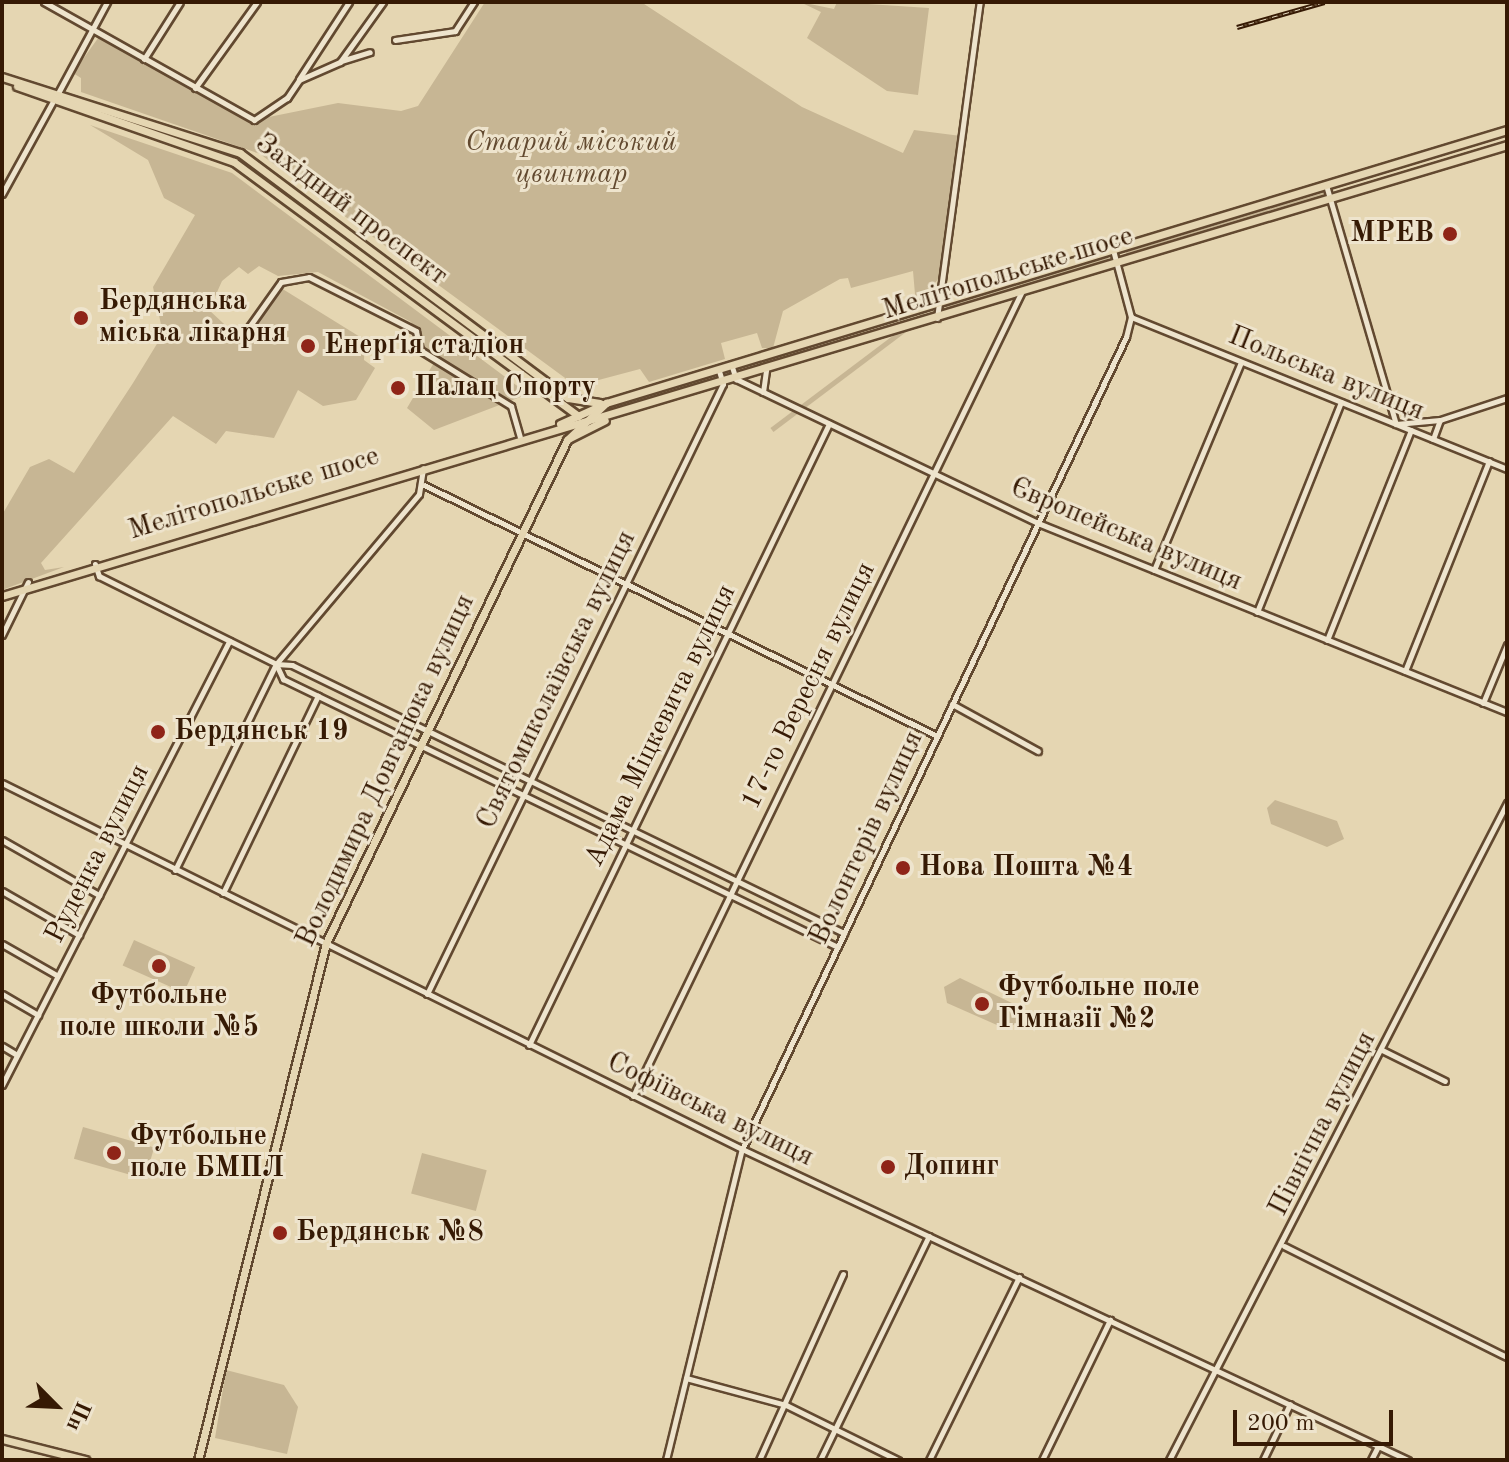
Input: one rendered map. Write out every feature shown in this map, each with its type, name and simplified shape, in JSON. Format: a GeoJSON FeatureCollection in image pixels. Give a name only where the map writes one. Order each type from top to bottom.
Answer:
{"type":"FeatureCollection","features":[{"type":"Feature","properties":{"kind":"main road","name":"Західний проспект"},"geometry":{"type":"LineString","coordinates":[[2,78],[240,153],[568,398],[606,403]]}},
{"type":"Feature","properties":{"kind":"main road","name":"Західний проспект"},"geometry":{"type":"LineString","coordinates":[[2,78],[52,103],[234,162],[561,407]]}},
{"type":"Feature","properties":{"kind":"main road"},"geometry":{"type":"LineString","coordinates":[[52,103],[57,95]]}},
{"type":"Feature","properties":{"kind":"main road","name":"Мелітопольське шосе"},"geometry":{"type":"LineString","coordinates":[[606,403],[1507,130]]}},
{"type":"Feature","properties":{"kind":"main road","name":"Мелітопольське шосе"},"geometry":{"type":"LineString","coordinates":[[2,596],[28,582],[423,467],[581,417],[611,417],[723,384],[1507,145]]}},
{"type":"Feature","properties":{"kind":"main road"},"geometry":{"type":"LineString","coordinates":[[567,440],[581,417],[606,403]]}},
{"type":"Feature","properties":{"kind":"main road"},"geometry":{"type":"LineString","coordinates":[[561,407],[581,417]]}},
{"type":"Feature","properties":{"kind":"main road"},"geometry":{"type":"LineString","coordinates":[[561,407],[569,421],[567,440]]}},
{"type":"Feature","properties":{"kind":"main road"},"geometry":{"type":"LineString","coordinates":[[567,440],[611,417]]}},
{"type":"Feature","properties":{"kind":"main road","name":"Володимира Довганюка вулиця"},"geometry":{"type":"LineString","coordinates":[[198,1460],[326,943],[567,440]]}},
{"type":"Feature","properties":{"kind":"main road"},"geometry":{"type":"LineString","coordinates":[[2,1439],[85,1460]]}},
{"type":"Feature","properties":{"kind":"street"},"geometry":{"type":"LineString","coordinates":[[44,2],[254,120],[287,98],[349,2]]}},
{"type":"Feature","properties":{"kind":"street"},"geometry":{"type":"LineString","coordinates":[[57,95],[107,2]]}},
{"type":"Feature","properties":{"kind":"street"},"geometry":{"type":"LineString","coordinates":[[144,59],[180,2]]}},
{"type":"Feature","properties":{"kind":"street"},"geometry":{"type":"LineString","coordinates":[[195,88],[257,2]]}},
{"type":"Feature","properties":{"kind":"street"},"geometry":{"type":"LineString","coordinates":[[340,62],[383,2]]}},
{"type":"Feature","properties":{"kind":"street"},"geometry":{"type":"LineString","coordinates":[[395,40],[455,31],[474,2]]}},
{"type":"Feature","properties":{"kind":"street"},"geometry":{"type":"LineString","coordinates":[[937,319],[980,2]]}},
{"type":"Feature","properties":{"kind":"street"},"geometry":{"type":"LineString","coordinates":[[299,80],[370,52]]}},
{"type":"Feature","properties":{"kind":"street"},"geometry":{"type":"LineString","coordinates":[[2,194],[52,103]]}},
{"type":"Feature","properties":{"kind":"street"},"geometry":{"type":"LineString","coordinates":[[1326,185],[1396,424],[1440,420],[1507,398]]}},
{"type":"Feature","properties":{"kind":"street"},"geometry":{"type":"LineString","coordinates":[[1113,250],[1131,317]]}},
{"type":"Feature","properties":{"kind":"street"},"geometry":{"type":"LineString","coordinates":[[249,327],[281,282],[309,277],[416,331],[420,350],[511,406],[520,437]]}},
{"type":"Feature","properties":{"kind":"street","name":"17-го Вересня вулиця"},"geometry":{"type":"LineString","coordinates":[[633,1096],[1021,293]]}},
{"type":"Feature","properties":{"kind":"street","name":"Польська вулиця"},"geometry":{"type":"LineString","coordinates":[[1131,317],[1507,469]]}},
{"type":"Feature","properties":{"kind":"street","name":"Волонтерів вулиця"},"geometry":{"type":"LineString","coordinates":[[666,1460],[742,1149],[1038,523],[1131,317]]}},
{"type":"Feature","properties":{"kind":"street"},"geometry":{"type":"LineString","coordinates":[[1154,570],[1241,362]]}},
{"type":"Feature","properties":{"kind":"street"},"geometry":{"type":"LineString","coordinates":[[732,367],[736,379]]}},
{"type":"Feature","properties":{"kind":"street"},"geometry":{"type":"LineString","coordinates":[[764,393],[766,370]]}},
{"type":"Feature","properties":{"kind":"street"},"geometry":{"type":"LineString","coordinates":[[719,371],[723,384]]}},
{"type":"Feature","properties":{"kind":"street","name":"Європейська вулиця"},"geometry":{"type":"LineString","coordinates":[[736,379],[1038,523],[1507,712]]}},
{"type":"Feature","properties":{"kind":"street","name":"Святомиколаївська вулиця"},"geometry":{"type":"LineString","coordinates":[[427,994],[723,384]]}},
{"type":"Feature","properties":{"kind":"street"},"geometry":{"type":"LineString","coordinates":[[1257,612],[1341,402]]}},
{"type":"Feature","properties":{"kind":"street"},"geometry":{"type":"LineString","coordinates":[[1433,439],[1440,420]]}},
{"type":"Feature","properties":{"kind":"street","name":"Адама Міцкевича вулиця"},"geometry":{"type":"LineString","coordinates":[[529,1045],[829,424]]}},
{"type":"Feature","properties":{"kind":"street"},"geometry":{"type":"LineString","coordinates":[[1327,640],[1411,430]]}},
{"type":"Feature","properties":{"kind":"street"},"geometry":{"type":"LineString","coordinates":[[1405,671],[1489,461]]}},
{"type":"Feature","properties":{"kind":"street"},"geometry":{"type":"LineString","coordinates":[[175,870],[276,664],[424,485],[423,467]]}},
{"type":"Feature","properties":{"kind":"street"},"geometry":{"type":"LineString","coordinates":[[424,485],[937,736]]}},
{"type":"Feature","properties":{"kind":"street"},"geometry":{"type":"LineString","coordinates":[[95,564],[99,576],[229,641],[428,730],[844,933]]}},
{"type":"Feature","properties":{"kind":"street"},"geometry":{"type":"LineString","coordinates":[[2,635],[28,582]]}},
{"type":"Feature","properties":{"kind":"street","name":"Руденка вулиця"},"geometry":{"type":"LineString","coordinates":[[2,1085],[229,641]]}},
{"type":"Feature","properties":{"kind":"street"},"geometry":{"type":"LineString","coordinates":[[1483,703],[1507,645]]}},
{"type":"Feature","properties":{"kind":"street"},"geometry":{"type":"LineString","coordinates":[[276,664],[283,679],[838,947]]}},
{"type":"Feature","properties":{"kind":"street"},"geometry":{"type":"LineString","coordinates":[[223,893],[318,695]]}},
{"type":"Feature","properties":{"kind":"street"},"geometry":{"type":"LineString","coordinates":[[952,704],[1038,751]]}},
{"type":"Feature","properties":{"kind":"street","name":"Софіївська вулиця"},"geometry":{"type":"LineString","coordinates":[[2,783],[742,1149],[1408,1460]]}},
{"type":"Feature","properties":{"kind":"street","name":"Північна вулиця"},"geometry":{"type":"LineString","coordinates":[[1169,1460],[1284,1246],[1507,803]]}},
{"type":"Feature","properties":{"kind":"street"},"geometry":{"type":"LineString","coordinates":[[2,840],[99,895]]}},
{"type":"Feature","properties":{"kind":"street"},"geometry":{"type":"LineString","coordinates":[[2,891],[79,935]]}},
{"type":"Feature","properties":{"kind":"street"},"geometry":{"type":"LineString","coordinates":[[2,944],[58,976]]}},
{"type":"Feature","properties":{"kind":"street"},"geometry":{"type":"LineString","coordinates":[[2,994],[38,1015]]}},
{"type":"Feature","properties":{"kind":"street"},"geometry":{"type":"LineString","coordinates":[[2,1046],[17,1055]]}},
{"type":"Feature","properties":{"kind":"street"},"geometry":{"type":"LineString","coordinates":[[1382,1050],[1445,1081]]}},
{"type":"Feature","properties":{"kind":"street"},"geometry":{"type":"LineString","coordinates":[[820,1460],[929,1236]]}},
{"type":"Feature","properties":{"kind":"street"},"geometry":{"type":"LineString","coordinates":[[1284,1246],[1507,1357]]}},
{"type":"Feature","properties":{"kind":"street"},"geometry":{"type":"LineString","coordinates":[[759,1460],[843,1274]]}},
{"type":"Feature","properties":{"kind":"street"},"geometry":{"type":"LineString","coordinates":[[929,1460],[1019,1277]]}},
{"type":"Feature","properties":{"kind":"street"},"geometry":{"type":"LineString","coordinates":[[1042,1460],[1110,1320]]}},
{"type":"Feature","properties":{"kind":"street"},"geometry":{"type":"LineString","coordinates":[[686,1378],[786,1405],[898,1460]]}},
{"type":"Feature","properties":{"kind":"street"},"geometry":{"type":"LineString","coordinates":[[1263,1460],[1290,1404]]}},
{"type":"Feature","properties":{"kind":"street"},"geometry":{"type":"LineString","coordinates":[[1371,1460],[1378,1446]]}},
{"type":"Feature","properties":{"kind":"green space","name":"Старий міський цвинтар"},"geometry":{"type":"Polygon","coordinates":[[[485,2],[641,2],[802,107],[903,153],[914,130],[961,136],[939,278],[916,306],[913,271],[851,288],[848,278],[840,279],[783,311],[773,348],[762,348],[757,333],[721,343],[725,359],[649,382],[640,369],[576,386],[260,154],[81,92],[81,78],[73,73],[101,34],[254,120],[338,103],[401,111],[418,106],[485,2]]]}},
{"type":"Feature","properties":{"kind":"green space"},"geometry":{"type":"Polygon","coordinates":[[[800,2],[834,9],[837,2],[929,8],[918,95],[887,91],[807,38],[821,12],[800,2]]]}},
{"type":"Feature","properties":{"kind":"green space"},"geometry":{"type":"Polygon","coordinates":[[[70,102],[238,156],[563,398],[236,159],[70,102]]]}},
{"type":"Feature","properties":{"kind":"green space"},"geometry":{"type":"Polygon","coordinates":[[[90,125],[232,173],[528,394],[434,430],[407,408],[438,356],[422,347],[411,322],[318,272],[278,276],[259,266],[248,274],[239,267],[222,281],[209,310],[237,336],[252,327],[281,288],[365,340],[364,360],[375,368],[356,400],[323,406],[298,390],[274,438],[226,431],[216,444],[173,416],[41,563],[45,570],[64,567],[2,590],[2,515],[30,467],[49,459],[74,473],[133,383],[163,334],[153,287],[195,215],[164,198],[148,160],[90,125]]]}},
{"type":"Feature","properties":{"kind":"green space"},"geometry":{"type":"Polygon","coordinates":[[[1326,192],[1325,196],[1126,255],[1126,250],[1326,192]]]}},
{"type":"Feature","properties":{"kind":"green space"},"geometry":{"type":"Polygon","coordinates":[[[1107,256],[1110,261],[946,310],[946,305],[1107,256]]]}},
{"type":"Feature","properties":{"kind":"green space"},"geometry":{"type":"Polygon","coordinates":[[[923,313],[926,317],[773,432],[770,428],[923,313]]]}},
{"type":"Feature","properties":{"kind":"green space"},"geometry":{"type":"Polygon","coordinates":[[[1275,800],[1337,821],[1344,839],[1327,847],[1271,824],[1267,808],[1275,800]]]}},
{"type":"Feature","properties":{"kind":"green space","name":"Футбольне поле школи №5"},"geometry":{"type":"Polygon","coordinates":[[[134,940],[195,967],[184,993],[123,966],[134,940]]]}},
{"type":"Feature","properties":{"kind":"green space","name":"Футбольне поле Гімназії №2"},"geometry":{"type":"Polygon","coordinates":[[[960,978],[1016,1005],[1019,1022],[1006,1029],[947,1003],[944,987],[960,978]]]}},
{"type":"Feature","properties":{"kind":"green space","name":"Футбольне поле БМПЛ"},"geometry":{"type":"Polygon","coordinates":[[[83,1127],[154,1147],[145,1179],[74,1159],[83,1127]]]}},
{"type":"Feature","properties":{"kind":"green space"},"geometry":{"type":"Polygon","coordinates":[[[422,1153],[487,1170],[476,1211],[411,1194],[422,1153]]]}},
{"type":"Feature","properties":{"kind":"green space"},"geometry":{"type":"Polygon","coordinates":[[[226,1370],[284,1385],[298,1407],[287,1454],[215,1438],[226,1370]]]}},
{"type":"Feature","properties":{"kind":"railway"},"geometry":{"type":"LineString","coordinates":[[1237,27],[1325,2]]}},
{"type":"Feature","properties":{"kind":"place","name":"МРЕВ"},"geometry":{"type":"Point","coordinates":[1450,234]}},
{"type":"Feature","properties":{"kind":"place","name":"Бердянська міська лікарня"},"geometry":{"type":"Point","coordinates":[81,318]}},
{"type":"Feature","properties":{"kind":"place","name":"Енерґія стадіон"},"geometry":{"type":"Point","coordinates":[308,346]}},
{"type":"Feature","properties":{"kind":"place","name":"Палац Спорту"},"geometry":{"type":"Point","coordinates":[398,388]}},
{"type":"Feature","properties":{"kind":"place","name":"Бердянськ 19"},"geometry":{"type":"Point","coordinates":[158,732]}},
{"type":"Feature","properties":{"kind":"place","name":"Нова Пошта №4"},"geometry":{"type":"Point","coordinates":[903,868]}},
{"type":"Feature","properties":{"kind":"place","name":"Футбольне поле школи №5"},"geometry":{"type":"Point","coordinates":[159,966]}},
{"type":"Feature","properties":{"kind":"place","name":"Футбольне поле Гімназії №2"},"geometry":{"type":"Point","coordinates":[982,1004]}},
{"type":"Feature","properties":{"kind":"place","name":"Футбольне поле БМПЛ"},"geometry":{"type":"Point","coordinates":[114,1153]}},
{"type":"Feature","properties":{"kind":"place","name":"Допинг"},"geometry":{"type":"Point","coordinates":[888,1167]}},
{"type":"Feature","properties":{"kind":"place","name":"Бердянськ №8"},"geometry":{"type":"Point","coordinates":[280,1233]}}]}
